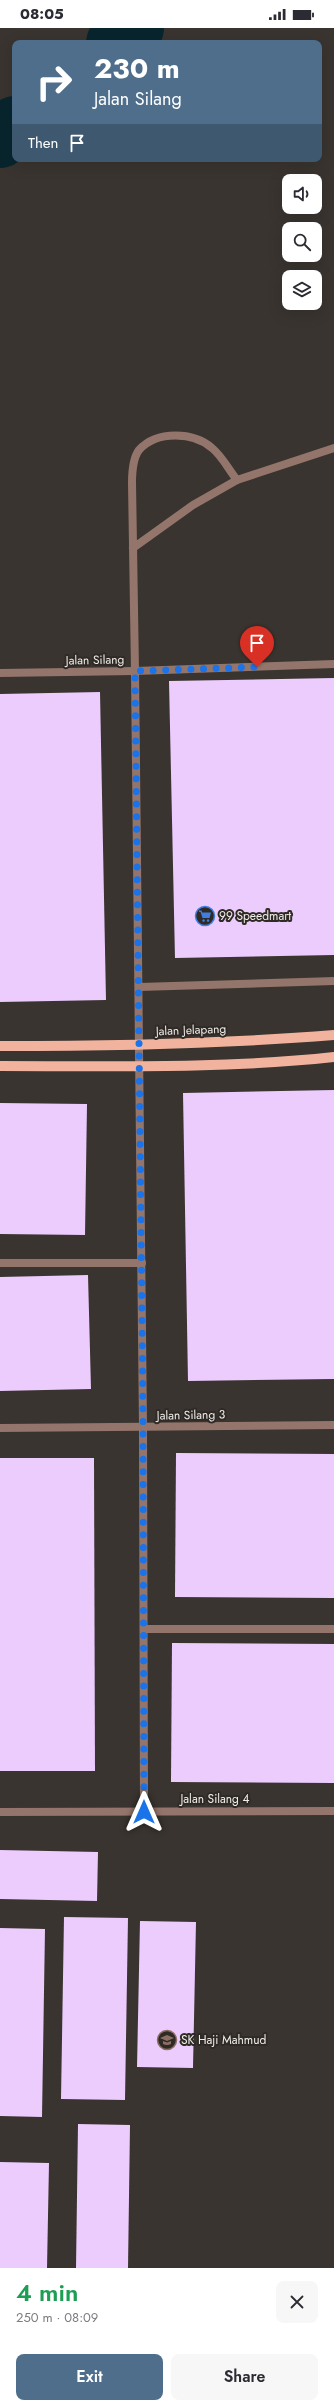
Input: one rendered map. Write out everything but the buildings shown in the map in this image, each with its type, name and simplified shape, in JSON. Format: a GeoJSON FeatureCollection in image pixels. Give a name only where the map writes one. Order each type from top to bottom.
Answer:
{"type":"FeatureCollection","features":[{"type":"Feature","properties":{"kind":"main road","name":"Jalan Jelapang"},"geometry":{"type":"LineString","coordinates":[[0,1046],[138,1045],[249,1042],[334,1035]]}},
{"type":"Feature","properties":{"kind":"main road"},"geometry":{"type":"LineString","coordinates":[[0,1066],[255,1064],[334,1057]]}},
{"type":"Feature","properties":{"kind":"street"},"geometry":{"type":"LineString","coordinates":[[144,1812],[145,1629],[133,467],[139,451],[151,442],[170,436],[196,438],[213,448],[237,480]]}},
{"type":"Feature","properties":{"kind":"street"},"geometry":{"type":"LineString","coordinates":[[133,548],[193,505],[237,480],[334,448]]}},
{"type":"Feature","properties":{"kind":"street","name":"Jalan Silang"},"geometry":{"type":"LineString","coordinates":[[0,673],[135,671],[334,664]]}},
{"type":"Feature","properties":{"kind":"street"},"geometry":{"type":"LineString","coordinates":[[139,987],[334,981]]}},
{"type":"Feature","properties":{"kind":"street"},"geometry":{"type":"LineString","coordinates":[[0,1263],[142,1263]]}},
{"type":"Feature","properties":{"kind":"street","name":"Jalan Silang 3"},"geometry":{"type":"LineString","coordinates":[[0,1428],[334,1425]]}},
{"type":"Feature","properties":{"kind":"street"},"geometry":{"type":"LineString","coordinates":[[145,1629],[334,1629]]}},
{"type":"Feature","properties":{"kind":"street","name":"Jalan Silang 4"},"geometry":{"type":"LineString","coordinates":[[0,1812],[334,1811]]}},
{"type":"Feature","properties":{"kind":"waterway"},"geometry":{"type":"LineString","coordinates":[[120,40],[134,28]]}},
{"type":"Feature","properties":{"kind":"waterway"},"geometry":{"type":"LineString","coordinates":[[0,138],[12,128]]}},
{"type":"Feature","properties":{"kind":"place","name":"99 Speedmart"},"geometry":{"type":"Point","coordinates":[205,916]}},
{"type":"Feature","properties":{"kind":"place","name":"SK Haji Mahmud"},"geometry":{"type":"Point","coordinates":[167,2040]}},
{"type":"Feature","properties":{"kind":"route"},"geometry":{"type":"LineString","coordinates":[[144,1812],[145,1629],[135,671],[257,667]]}}]}
